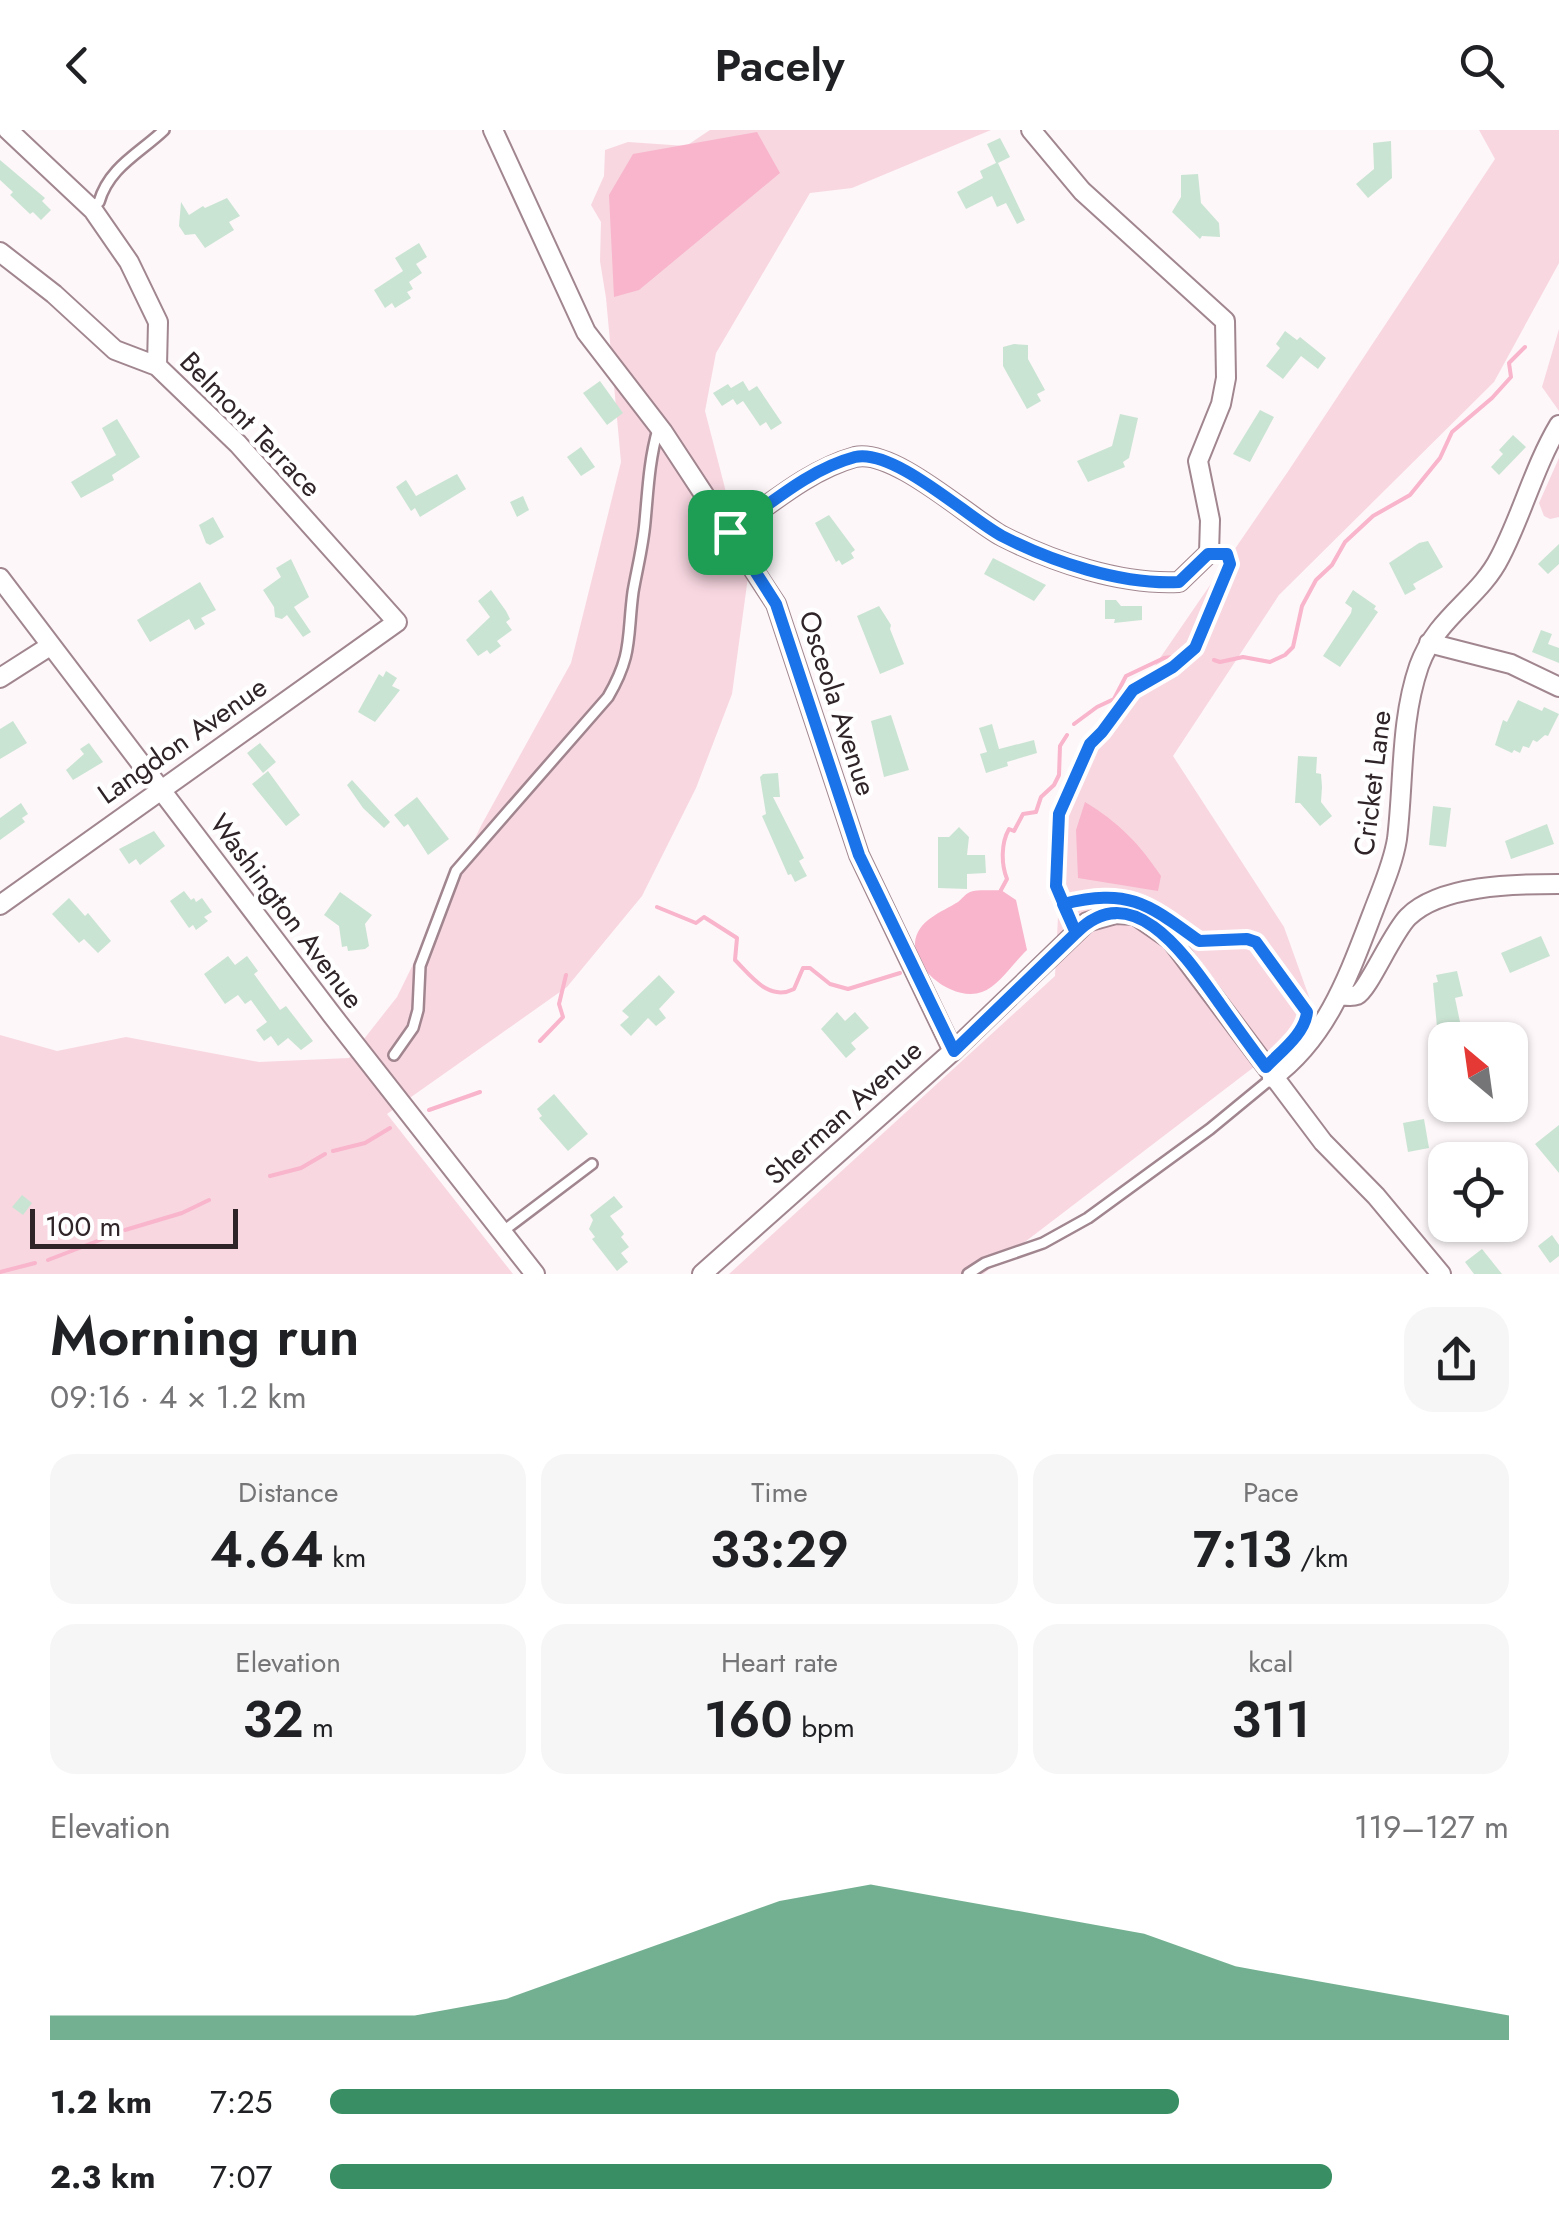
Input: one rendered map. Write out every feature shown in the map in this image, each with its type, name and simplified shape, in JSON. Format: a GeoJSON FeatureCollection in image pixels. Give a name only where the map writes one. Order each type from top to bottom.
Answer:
{"type":"FeatureCollection","features":[{"type":"Feature","properties":{"kind":"street"},"geometry":{"type":"LineString","coordinates":[[8,130],[90,207],[129,262],[158,322],[158,366]]}},
{"type":"Feature","properties":{"kind":"street","name":"Osceola Avenue"},"geometry":{"type":"LineString","coordinates":[[492,130],[586,332],[658,426],[776,604],[859,855],[954,1051]]}},
{"type":"Feature","properties":{"kind":"street"},"geometry":{"type":"LineString","coordinates":[[730,532],[812,476],[859,456],[889,462],[1002,536],[1091,571],[1146,584],[1179,582],[1208,554],[1210,520],[1198,461],[1221,404],[1226,378],[1225,321],[1082,191],[1031,130]]}},
{"type":"Feature","properties":{"kind":"street","name":"Belmont Terrace"},"geometry":{"type":"LineString","coordinates":[[0,252],[54,294],[115,350],[158,366],[238,444],[398,622]]}},
{"type":"Feature","properties":{"kind":"street","name":"Cricket Lane"},"geometry":{"type":"LineString","coordinates":[[1269,1073],[1306,1046],[1341,995],[1396,844],[1408,710],[1418,670],[1441,624],[1500,559],[1559,425]]}},
{"type":"Feature","properties":{"kind":"street","name":"Washington Avenue"},"geometry":{"type":"LineString","coordinates":[[0,578],[536,1274]]}},
{"type":"Feature","properties":{"kind":"street","name":"Langdon Avenue"},"geometry":{"type":"LineString","coordinates":[[0,905],[398,622]]}},
{"type":"Feature","properties":{"kind":"street"},"geometry":{"type":"LineString","coordinates":[[1430,643],[1492,657],[1559,687]]}},
{"type":"Feature","properties":{"kind":"street"},"geometry":{"type":"LineString","coordinates":[[0,678],[50,646]]}},
{"type":"Feature","properties":{"kind":"street"},"geometry":{"type":"LineString","coordinates":[[1341,995],[1352,996],[1365,988],[1396,931],[1420,906],[1434,899],[1506,886],[1558,884]]}},
{"type":"Feature","properties":{"kind":"street","name":"Sherman Avenue"},"geometry":{"type":"LineString","coordinates":[[702,1274],[954,1051],[1086,922],[1116,914],[1135,916],[1184,953],[1323,1142],[1376,1196],[1441,1274]]}},
{"type":"Feature","properties":{"kind":"lane"},"geometry":{"type":"LineString","coordinates":[[90,207],[99,202],[103,188],[115,172],[164,130]]}},
{"type":"Feature","properties":{"kind":"lane"},"geometry":{"type":"LineString","coordinates":[[394,1056],[413,1028],[420,966],[456,871],[608,697],[622,672],[627,660],[645,524],[648,464],[658,426]]}},
{"type":"Feature","properties":{"kind":"lane"},"geometry":{"type":"LineString","coordinates":[[1076,933],[1056,886],[1059,814],[1090,744],[1133,690],[1173,667],[1195,648],[1230,564],[1227,554],[1208,554]]}},
{"type":"Feature","properties":{"kind":"lane"},"geometry":{"type":"LineString","coordinates":[[968,1274],[1043,1243],[1088,1218],[1210,1129],[1269,1073],[1304,1024],[1307,1012],[1256,942],[1199,941],[1163,912],[1126,900],[1100,895],[1063,904]]}},
{"type":"Feature","properties":{"kind":"lane"},"geometry":{"type":"LineString","coordinates":[[502,1232],[592,1164]]}},
{"type":"Feature","properties":{"kind":"shaded area"},"geometry":{"type":"Polygon","coordinates":[[[710,130],[991,130],[852,188],[810,193],[716,353],[705,411],[748,577],[732,694],[696,788],[642,896],[567,987],[387,1114],[513,1274],[0,1274],[0,1035],[57,1051],[126,1037],[259,1062],[349,1058],[397,997],[482,824],[571,663],[621,462],[600,261],[601,222],[591,205],[604,176],[605,150],[628,142],[686,146],[710,130]]]}},
{"type":"Feature","properties":{"kind":"shaded area"},"geometry":{"type":"Polygon","coordinates":[[[1479,130],[1559,130],[1559,263],[1494,382],[1279,595],[1173,756],[1284,927],[1317,1019],[983,1274],[729,1274],[1055,976],[1064,798],[1289,470],[1495,159],[1479,130]]]}},
{"type":"Feature","properties":{"kind":"shaded area"},"geometry":{"type":"Polygon","coordinates":[[[757,132],[780,173],[639,290],[614,297],[609,195],[633,154],[757,132]]]}},
{"type":"Feature","properties":{"kind":"shaded area"},"geometry":{"type":"Polygon","coordinates":[[[1559,329],[1559,411],[1542,387],[1559,329]]]}},
{"type":"Feature","properties":{"kind":"shaded area"},"geometry":{"type":"Polygon","coordinates":[[[1559,458],[1559,517],[1550,519],[1544,516],[1539,503],[1559,458]]]}},
{"type":"Feature","properties":{"kind":"shaded area"},"geometry":{"type":"Polygon","coordinates":[[[1085,802],[1108,817],[1144,853],[1161,876],[1158,891],[1078,878],[1076,830],[1085,802]]]}},
{"type":"Feature","properties":{"kind":"shaded area"},"geometry":{"type":"Polygon","coordinates":[[[1001,890],[1016,900],[1027,950],[1000,980],[982,992],[949,989],[929,974],[916,954],[920,928],[970,892],[1001,890]]]}},
{"type":"Feature","properties":{"kind":"building"},"geometry":{"type":"Polygon","coordinates":[[[1000,138],[1010,157],[998,163],[1025,220],[1017,224],[1006,203],[997,207],[992,196],[966,209],[957,192],[983,178],[980,171],[996,163],[987,144],[1000,138]]]}},
{"type":"Feature","properties":{"kind":"building"},"geometry":{"type":"Polygon","coordinates":[[[1391,141],[1392,178],[1368,198],[1356,184],[1374,169],[1373,143],[1391,141]]]}},
{"type":"Feature","properties":{"kind":"building"},"geometry":{"type":"Polygon","coordinates":[[[0,160],[45,198],[42,201],[51,210],[41,220],[10,195],[13,192],[0,180],[0,160]]]}},
{"type":"Feature","properties":{"kind":"building"},"geometry":{"type":"Polygon","coordinates":[[[1198,174],[1201,203],[1219,223],[1220,237],[1200,239],[1172,212],[1181,197],[1181,175],[1198,174]]]}},
{"type":"Feature","properties":{"kind":"building"},"geometry":{"type":"Polygon","coordinates":[[[227,198],[240,216],[229,222],[234,230],[205,248],[195,234],[185,235],[179,226],[181,202],[189,215],[227,198]]]}},
{"type":"Feature","properties":{"kind":"building"},"geometry":{"type":"Polygon","coordinates":[[[419,243],[427,257],[416,264],[422,273],[409,282],[413,289],[407,292],[411,298],[395,308],[392,303],[385,308],[374,290],[403,271],[395,258],[419,243]]]}},
{"type":"Feature","properties":{"kind":"building"},"geometry":{"type":"Polygon","coordinates":[[[1285,331],[1297,340],[1300,337],[1326,358],[1318,369],[1301,356],[1283,379],[1266,366],[1280,348],[1276,344],[1285,331]]]}},
{"type":"Feature","properties":{"kind":"building"},"geometry":{"type":"Polygon","coordinates":[[[1028,345],[1028,359],[1045,390],[1037,394],[1041,401],[1027,409],[1003,366],[1003,347],[1028,345]]]}},
{"type":"Feature","properties":{"kind":"building"},"geometry":{"type":"Polygon","coordinates":[[[600,381],[623,413],[607,425],[583,393],[600,381]]]}},
{"type":"Feature","properties":{"kind":"building"},"geometry":{"type":"Polygon","coordinates":[[[743,381],[749,391],[757,386],[782,423],[771,430],[766,422],[760,426],[743,401],[737,405],[733,399],[722,406],[713,393],[743,381]]]}},
{"type":"Feature","properties":{"kind":"building"},"geometry":{"type":"Polygon","coordinates":[[[1260,410],[1274,417],[1250,462],[1233,454],[1260,410]]]}},
{"type":"Feature","properties":{"kind":"building"},"geometry":{"type":"Polygon","coordinates":[[[1120,414],[1138,418],[1129,458],[1123,462],[1125,467],[1088,482],[1077,461],[1112,446],[1120,414]]]}},
{"type":"Feature","properties":{"kind":"building"},"geometry":{"type":"Polygon","coordinates":[[[117,419],[140,457],[112,475],[114,480],[81,498],[71,482],[116,455],[102,428],[117,419]]]}},
{"type":"Feature","properties":{"kind":"building"},"geometry":{"type":"Polygon","coordinates":[[[1513,435],[1526,447],[1499,475],[1491,467],[1503,454],[1499,450],[1513,435]]]}},
{"type":"Feature","properties":{"kind":"building"},"geometry":{"type":"Polygon","coordinates":[[[581,447],[595,467],[581,476],[567,457],[581,447]]]}},
{"type":"Feature","properties":{"kind":"building"},"geometry":{"type":"Polygon","coordinates":[[[457,474],[466,489],[420,517],[415,508],[411,511],[396,487],[406,480],[416,496],[457,474]]]}},
{"type":"Feature","properties":{"kind":"building"},"geometry":{"type":"Polygon","coordinates":[[[523,496],[529,510],[517,517],[510,502],[523,496]]]}},
{"type":"Feature","properties":{"kind":"building"},"geometry":{"type":"Polygon","coordinates":[[[829,515],[855,550],[851,553],[854,558],[842,565],[839,560],[836,562],[815,523],[829,515]]]}},
{"type":"Feature","properties":{"kind":"building"},"geometry":{"type":"Polygon","coordinates":[[[213,517],[224,537],[210,545],[199,525],[213,517]]]}},
{"type":"Feature","properties":{"kind":"building"},"geometry":{"type":"Polygon","coordinates":[[[1428,541],[1443,567],[1413,584],[1416,589],[1405,595],[1389,563],[1428,541]]]}},
{"type":"Feature","properties":{"kind":"building"},"geometry":{"type":"Polygon","coordinates":[[[1559,544],[1559,564],[1548,574],[1538,564],[1559,544]]]}},
{"type":"Feature","properties":{"kind":"building"},"geometry":{"type":"Polygon","coordinates":[[[993,558],[1046,585],[1034,601],[984,574],[993,558]]]}},
{"type":"Feature","properties":{"kind":"building"},"geometry":{"type":"Polygon","coordinates":[[[291,559],[309,597],[294,607],[311,632],[303,637],[287,615],[282,619],[275,617],[274,607],[263,590],[281,577],[276,568],[291,559]]]}},
{"type":"Feature","properties":{"kind":"building"},"geometry":{"type":"Polygon","coordinates":[[[200,582],[216,610],[201,618],[205,624],[195,630],[189,619],[150,642],[137,620],[200,582]]]}},
{"type":"Feature","properties":{"kind":"building"},"geometry":{"type":"Polygon","coordinates":[[[491,590],[506,611],[510,619],[506,622],[512,630],[497,641],[501,646],[478,656],[466,640],[490,617],[478,601],[491,590]]]}},
{"type":"Feature","properties":{"kind":"building"},"geometry":{"type":"Polygon","coordinates":[[[1353,590],[1376,606],[1378,612],[1340,667],[1323,656],[1351,613],[1352,608],[1345,603],[1353,590]]]}},
{"type":"Feature","properties":{"kind":"building"},"geometry":{"type":"Polygon","coordinates":[[[1105,600],[1116,600],[1121,606],[1142,606],[1142,620],[1114,623],[1115,619],[1105,619],[1105,600]]]}},
{"type":"Feature","properties":{"kind":"building"},"geometry":{"type":"Polygon","coordinates":[[[879,606],[891,625],[904,664],[880,674],[857,616],[879,606]]]}},
{"type":"Feature","properties":{"kind":"building"},"geometry":{"type":"Polygon","coordinates":[[[1541,630],[1552,634],[1548,644],[1559,648],[1559,663],[1532,652],[1541,630]]]}},
{"type":"Feature","properties":{"kind":"building"},"geometry":{"type":"Polygon","coordinates":[[[386,671],[397,678],[392,686],[400,690],[375,722],[358,712],[379,674],[383,677],[386,671]]]}},
{"type":"Feature","properties":{"kind":"building"},"geometry":{"type":"Polygon","coordinates":[[[1518,700],[1559,714],[1548,736],[1533,740],[1529,748],[1523,746],[1520,753],[1512,753],[1495,745],[1503,720],[1507,722],[1518,700]]]}},
{"type":"Feature","properties":{"kind":"building"},"geometry":{"type":"Polygon","coordinates":[[[891,715],[909,770],[884,777],[871,721],[891,715]]]}},
{"type":"Feature","properties":{"kind":"building"},"geometry":{"type":"Polygon","coordinates":[[[13,721],[27,743],[0,759],[0,729],[13,721]]]}},
{"type":"Feature","properties":{"kind":"building"},"geometry":{"type":"Polygon","coordinates":[[[992,724],[999,749],[1034,740],[1037,753],[986,773],[980,754],[987,752],[979,728],[992,724]]]}},
{"type":"Feature","properties":{"kind":"building"},"geometry":{"type":"Polygon","coordinates":[[[89,743],[103,762],[73,780],[66,770],[84,754],[80,749],[89,743]]]}},
{"type":"Feature","properties":{"kind":"building"},"geometry":{"type":"Polygon","coordinates":[[[260,743],[276,762],[263,773],[247,753],[260,743]]]}},
{"type":"Feature","properties":{"kind":"building"},"geometry":{"type":"Polygon","coordinates":[[[1298,756],[1317,757],[1321,802],[1332,816],[1320,826],[1300,803],[1295,803],[1298,756]]]}},
{"type":"Feature","properties":{"kind":"building"},"geometry":{"type":"Polygon","coordinates":[[[268,771],[300,815],[286,826],[252,784],[268,771]]]}},
{"type":"Feature","properties":{"kind":"building"},"geometry":{"type":"Polygon","coordinates":[[[778,773],[780,797],[773,797],[804,858],[799,861],[807,876],[795,882],[788,875],[762,816],[766,814],[760,777],[778,773]]]}},
{"type":"Feature","properties":{"kind":"building"},"geometry":{"type":"Polygon","coordinates":[[[352,780],[390,822],[384,828],[347,785],[352,780]]]}},
{"type":"Feature","properties":{"kind":"building"},"geometry":{"type":"Polygon","coordinates":[[[417,797],[449,839],[428,855],[408,824],[404,827],[394,815],[417,797]]]}},
{"type":"Feature","properties":{"kind":"building"},"geometry":{"type":"Polygon","coordinates":[[[21,803],[28,814],[22,818],[25,822],[0,840],[0,818],[21,803]]]}},
{"type":"Feature","properties":{"kind":"building"},"geometry":{"type":"Polygon","coordinates":[[[1433,806],[1451,808],[1446,847],[1429,845],[1433,806]]]}},
{"type":"Feature","properties":{"kind":"building"},"geometry":{"type":"Polygon","coordinates":[[[1547,824],[1554,844],[1511,859],[1505,841],[1547,824]]]}},
{"type":"Feature","properties":{"kind":"building"},"geometry":{"type":"Polygon","coordinates":[[[959,827],[969,837],[967,855],[985,855],[986,873],[967,874],[967,889],[938,888],[938,837],[949,837],[959,827]]]}},
{"type":"Feature","properties":{"kind":"building"},"geometry":{"type":"Polygon","coordinates":[[[154,831],[165,846],[140,865],[136,859],[129,864],[119,849],[154,831]]]}},
{"type":"Feature","properties":{"kind":"building"},"geometry":{"type":"Polygon","coordinates":[[[184,891],[196,902],[202,898],[212,912],[196,930],[193,925],[189,928],[170,901],[184,891]]]}},
{"type":"Feature","properties":{"kind":"building"},"geometry":{"type":"Polygon","coordinates":[[[340,892],[372,915],[365,924],[369,946],[365,949],[348,951],[347,946],[342,947],[339,926],[324,915],[340,892]]]}},
{"type":"Feature","properties":{"kind":"building"},"geometry":{"type":"Polygon","coordinates":[[[69,898],[85,916],[88,913],[111,941],[98,953],[84,939],[79,943],[52,914],[69,898]]]}},
{"type":"Feature","properties":{"kind":"building"},"geometry":{"type":"Polygon","coordinates":[[[1541,936],[1550,956],[1510,973],[1501,953],[1541,936]]]}},
{"type":"Feature","properties":{"kind":"building"},"geometry":{"type":"Polygon","coordinates":[[[228,956],[235,965],[247,956],[258,971],[254,974],[280,1010],[286,1006],[313,1041],[301,1050],[288,1038],[278,1046],[271,1036],[264,1041],[256,1030],[267,1022],[251,1000],[245,1004],[238,995],[225,1004],[204,974],[228,956]]]}},
{"type":"Feature","properties":{"kind":"building"},"geometry":{"type":"Polygon","coordinates":[[[1457,971],[1463,996],[1455,998],[1460,1022],[1437,1022],[1433,983],[1438,982],[1436,975],[1457,971]]]}},
{"type":"Feature","properties":{"kind":"building"},"geometry":{"type":"Polygon","coordinates":[[[659,975],[675,992],[659,1009],[666,1018],[656,1026],[648,1018],[631,1036],[620,1025],[629,1017],[622,1011],[659,975]]]}},
{"type":"Feature","properties":{"kind":"building"},"geometry":{"type":"Polygon","coordinates":[[[837,1012],[845,1021],[855,1012],[869,1028],[851,1043],[856,1049],[846,1058],[821,1029],[837,1012]]]}},
{"type":"Feature","properties":{"kind":"building"},"geometry":{"type":"Polygon","coordinates":[[[554,1094],[588,1134],[568,1151],[539,1118],[542,1116],[537,1109],[554,1094]]]}},
{"type":"Feature","properties":{"kind":"building"},"geometry":{"type":"Polygon","coordinates":[[[1424,1119],[1428,1148],[1408,1152],[1403,1123],[1424,1119]]]}},
{"type":"Feature","properties":{"kind":"building"},"geometry":{"type":"Polygon","coordinates":[[[1559,1125],[1559,1173],[1535,1144],[1559,1125]]]}},
{"type":"Feature","properties":{"kind":"building"},"geometry":{"type":"Polygon","coordinates":[[[22,1195],[32,1203],[23,1215],[12,1207],[22,1195]]]}},
{"type":"Feature","properties":{"kind":"building"},"geometry":{"type":"Polygon","coordinates":[[[614,1196],[623,1207],[610,1216],[629,1247],[621,1253],[628,1262],[617,1271],[592,1239],[595,1237],[589,1229],[593,1220],[590,1215],[614,1196]]]}},
{"type":"Feature","properties":{"kind":"building"},"geometry":{"type":"Polygon","coordinates":[[[1552,1235],[1559,1245],[1559,1256],[1550,1263],[1538,1246],[1552,1235]]]}},
{"type":"Feature","properties":{"kind":"building"},"geometry":{"type":"Polygon","coordinates":[[[1482,1249],[1502,1274],[1474,1274],[1465,1262],[1482,1249]]]}},
{"type":"Feature","properties":{"kind":"waterway"},"geometry":{"type":"LineString","coordinates":[[1214,660],[1243,657],[1270,662],[1293,647],[1302,606],[1345,542],[1373,516],[1410,495],[1440,458],[1452,432],[1511,377],[1509,363],[1525,347]]}},
{"type":"Feature","properties":{"kind":"waterway"},"geometry":{"type":"LineString","coordinates":[[1074,724],[1114,699],[1126,676],[1164,658],[1180,656]]}},
{"type":"Feature","properties":{"kind":"waterway"},"geometry":{"type":"LineString","coordinates":[[1001,890],[1007,879],[1003,854],[1006,835],[1009,829],[1014,831],[1023,814],[1036,812],[1041,797],[1054,785],[1059,775],[1060,746],[1067,735]]}},
{"type":"Feature","properties":{"kind":"waterway"},"geometry":{"type":"LineString","coordinates":[[657,907],[696,923],[704,917],[737,938],[735,960],[754,980],[776,992],[794,989],[803,968],[810,968],[830,984],[848,989],[900,973]]}},
{"type":"Feature","properties":{"kind":"waterway"},"geometry":{"type":"LineString","coordinates":[[540,1041],[563,1017],[559,1004],[566,975]]}},
{"type":"Feature","properties":{"kind":"waterway"},"geometry":{"type":"LineString","coordinates":[[429,1110],[480,1092]]}},
{"type":"Feature","properties":{"kind":"waterway"},"geometry":{"type":"LineString","coordinates":[[333,1151],[365,1143],[390,1128]]}},
{"type":"Feature","properties":{"kind":"waterway"},"geometry":{"type":"LineString","coordinates":[[270,1176],[301,1168],[325,1154]]}},
{"type":"Feature","properties":{"kind":"waterway"},"geometry":{"type":"LineString","coordinates":[[125,1230],[182,1213],[209,1200]]}},
{"type":"Feature","properties":{"kind":"waterway"},"geometry":{"type":"LineString","coordinates":[[48,1260],[113,1235]]}},
{"type":"Feature","properties":{"kind":"waterway"},"geometry":{"type":"LineString","coordinates":[[0,1272],[35,1263]]}},
{"type":"Feature","properties":{"kind":"route"},"geometry":{"type":"LineString","coordinates":[[730,532],[776,604],[859,855],[954,1051],[1076,933],[1069,919],[1063,904],[1100,895],[1163,912],[1199,941],[1256,942],[1307,1012],[1307,1019],[1292,1040],[1266,1067],[1171,940],[1135,916],[1116,914],[1086,922],[1076,933],[1069,919],[1056,886],[1059,814],[1090,744],[1133,690],[1173,667],[1195,648],[1230,564],[1227,554],[1208,554],[1179,582],[1146,584],[1091,571],[1002,536],[889,462],[859,456],[812,476],[730,532]]}}]}
